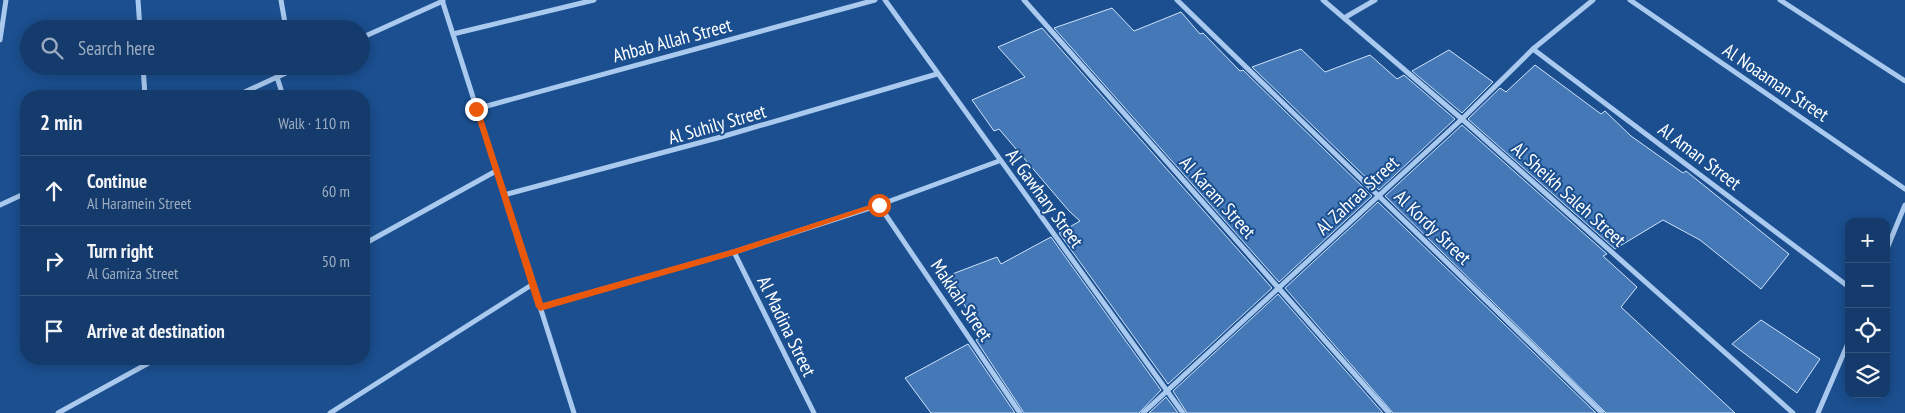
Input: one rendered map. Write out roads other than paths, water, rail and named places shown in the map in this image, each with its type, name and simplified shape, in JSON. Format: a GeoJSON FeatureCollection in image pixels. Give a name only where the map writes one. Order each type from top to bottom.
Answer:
{"type":"FeatureCollection","features":[{"type":"Feature","properties":{"kind":"street"},"geometry":{"type":"LineString","coordinates":[[0,40],[6,0]]}},
{"type":"Feature","properties":{"kind":"street"},"geometry":{"type":"LineString","coordinates":[[138,0],[139,20]]}},
{"type":"Feature","properties":{"kind":"street"},"geometry":{"type":"LineString","coordinates":[[281,0],[284,20]]}},
{"type":"Feature","properties":{"kind":"street"},"geometry":{"type":"LineString","coordinates":[[370,34],[443,0],[476,109],[574,413]]}},
{"type":"Feature","properties":{"kind":"street"},"geometry":{"type":"LineString","coordinates":[[453,34],[594,0]]}},
{"type":"Feature","properties":{"kind":"street","name":"Ahbab Allah Street"},"geometry":{"type":"LineString","coordinates":[[476,109],[876,0]]}},
{"type":"Feature","properties":{"kind":"street","name":"Al Gawhary Street"},"geometry":{"type":"LineString","coordinates":[[884,0],[1183,413]]}},
{"type":"Feature","properties":{"kind":"street","name":"Al Karam Street"},"geometry":{"type":"LineString","coordinates":[[1024,0],[1389,413]]}},
{"type":"Feature","properties":{"kind":"street","name":"Al Kordy Street"},"geometry":{"type":"LineString","coordinates":[[1177,0],[1602,413]]}},
{"type":"Feature","properties":{"kind":"street","name":"Al Sheikh Saleh Street"},"geometry":{"type":"LineString","coordinates":[[1323,0],[1462,119],[1793,413]]}},
{"type":"Feature","properties":{"kind":"street"},"geometry":{"type":"LineString","coordinates":[[1344,18],[1375,0]]}},
{"type":"Feature","properties":{"kind":"street","name":"Al Zahraa Street"},"geometry":{"type":"LineString","coordinates":[[1143,413],[1462,119],[1533,49],[1593,0]]}},
{"type":"Feature","properties":{"kind":"street","name":"Al Noaaman Street"},"geometry":{"type":"LineString","coordinates":[[1630,0],[1905,188]]}},
{"type":"Feature","properties":{"kind":"street"},"geometry":{"type":"LineString","coordinates":[[1780,0],[1905,81]]}},
{"type":"Feature","properties":{"kind":"street","name":"Al Aman Street"},"geometry":{"type":"LineString","coordinates":[[1533,49],[1845,284]]}},
{"type":"Feature","properties":{"kind":"street","name":"Al Suhily Street"},"geometry":{"type":"LineString","coordinates":[[504,195],[658,156],[800,116],[937,74]]}},
{"type":"Feature","properties":{"kind":"street"},"geometry":{"type":"LineString","coordinates":[[144,75],[145,90]]}},
{"type":"Feature","properties":{"kind":"street"},"geometry":{"type":"LineString","coordinates":[[249,90],[280,75]]}},
{"type":"Feature","properties":{"kind":"street"},"geometry":{"type":"LineString","coordinates":[[277,77],[281,90]]}},
{"type":"Feature","properties":{"kind":"street"},"geometry":{"type":"LineString","coordinates":[[540,307],[734,252],[879,205],[999,161]]}},
{"type":"Feature","properties":{"kind":"street"},"geometry":{"type":"LineString","coordinates":[[370,241],[496,171]]}},
{"type":"Feature","properties":{"kind":"street"},"geometry":{"type":"LineString","coordinates":[[0,205],[20,196]]}},
{"type":"Feature","properties":{"kind":"street","name":"Makkah Street"},"geometry":{"type":"LineString","coordinates":[[879,205],[1020,413]]}},
{"type":"Feature","properties":{"kind":"street"},"geometry":{"type":"LineString","coordinates":[[1890,241],[1905,205]]}},
{"type":"Feature","properties":{"kind":"street","name":"Al Madina Street"},"geometry":{"type":"LineString","coordinates":[[734,252],[814,413]]}},
{"type":"Feature","properties":{"kind":"street"},"geometry":{"type":"LineString","coordinates":[[330,413],[533,284]]}},
{"type":"Feature","properties":{"kind":"street"},"geometry":{"type":"LineString","coordinates":[[1818,413],[1845,349]]}},
{"type":"Feature","properties":{"kind":"street"},"geometry":{"type":"LineString","coordinates":[[58,413],[139,365]]}}]}
